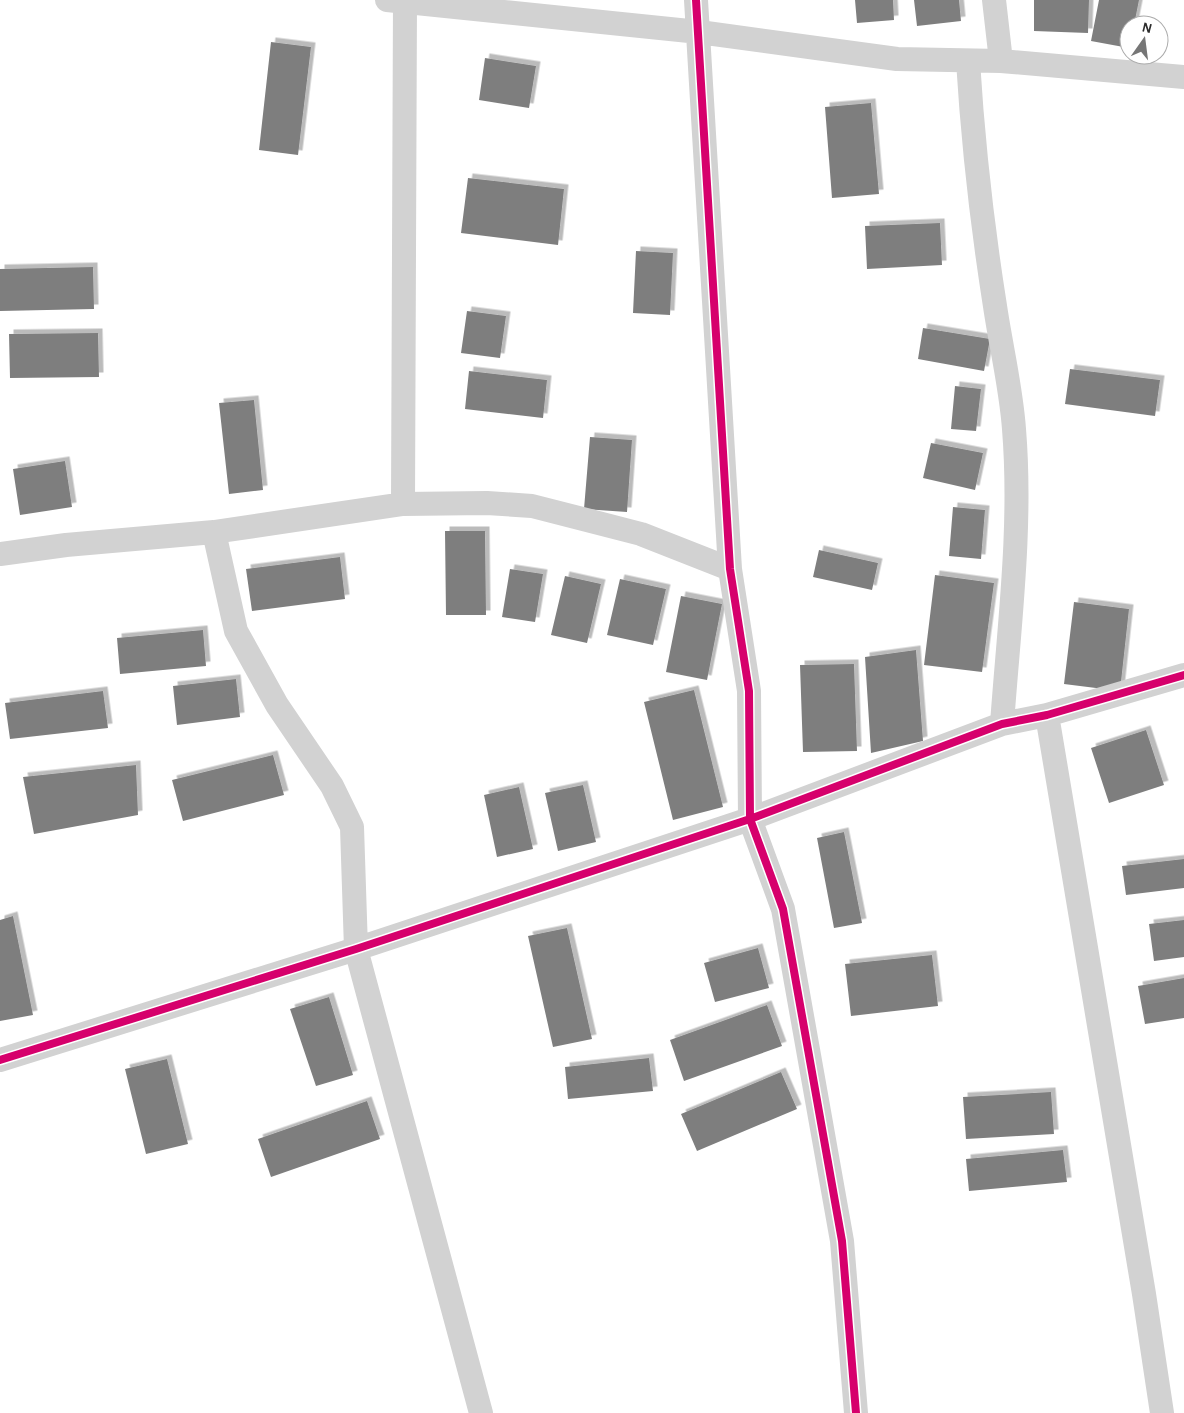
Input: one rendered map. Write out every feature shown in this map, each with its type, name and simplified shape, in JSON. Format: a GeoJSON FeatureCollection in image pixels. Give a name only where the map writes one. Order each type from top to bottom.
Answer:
{"type":"FeatureCollection","features":[{"type":"Feature","properties":{"kind":"street"},"geometry":{"type":"LineString","coordinates":[[696,0],[730,569],[749,691],[750,819],[783,909],[842,1241],[856,1413]]}},
{"type":"Feature","properties":{"kind":"street"},"geometry":{"type":"LineString","coordinates":[[994,0],[1001,62]]}},
{"type":"Feature","properties":{"kind":"street"},"geometry":{"type":"LineString","coordinates":[[403,504],[399,1],[699,32],[897,59],[1001,62],[1184,77]]}},
{"type":"Feature","properties":{"kind":"street"},"geometry":{"type":"LineString","coordinates":[[968,61],[975,159],[995,308],[1008,370],[1018,503],[1002,724]]}},
{"type":"Feature","properties":{"kind":"street"},"geometry":{"type":"LineString","coordinates":[[0,554],[66,545],[214,532],[403,504],[487,503],[532,506],[641,534],[730,569]]}},
{"type":"Feature","properties":{"kind":"street"},"geometry":{"type":"LineString","coordinates":[[214,532],[236,631],[277,704],[332,786],[352,827],[356,949],[481,1413]]}},
{"type":"Feature","properties":{"kind":"street"},"geometry":{"type":"LineString","coordinates":[[0,1060],[356,949],[750,819],[1002,724],[1047,714],[1184,675]]}},
{"type":"Feature","properties":{"kind":"street"},"geometry":{"type":"LineString","coordinates":[[1047,714],[1144,1294],[1162,1413]]}},
{"type":"Feature","properties":{"kind":"building"},"geometry":{"type":"Polygon","coordinates":[[[855,0],[893,0],[894,20],[857,23],[855,0]]]}},
{"type":"Feature","properties":{"kind":"building"},"geometry":{"type":"Polygon","coordinates":[[[914,0],[959,0],[961,21],[917,26],[914,0]]]}},
{"type":"Feature","properties":{"kind":"building"},"geometry":{"type":"Polygon","coordinates":[[[1034,0],[1089,0],[1088,33],[1034,31],[1034,0]]]}},
{"type":"Feature","properties":{"kind":"building"},"geometry":{"type":"Polygon","coordinates":[[[1099,0],[1139,0],[1136,15],[1119,15],[1119,46],[1091,41],[1099,0]]]}},
{"type":"Feature","properties":{"kind":"building"},"geometry":{"type":"Polygon","coordinates":[[[271,42],[311,47],[298,155],[259,150],[271,42]]]}},
{"type":"Feature","properties":{"kind":"building"},"geometry":{"type":"Polygon","coordinates":[[[485,58],[536,66],[529,108],[479,100],[485,58]]]}},
{"type":"Feature","properties":{"kind":"building"},"geometry":{"type":"Polygon","coordinates":[[[871,103],[879,194],[832,198],[825,107],[871,103]]]}},
{"type":"Feature","properties":{"kind":"building"},"geometry":{"type":"Polygon","coordinates":[[[468,178],[564,189],[558,245],[461,233],[468,178]]]}},
{"type":"Feature","properties":{"kind":"building"},"geometry":{"type":"Polygon","coordinates":[[[940,223],[942,265],[867,269],[865,226],[940,223]]]}},
{"type":"Feature","properties":{"kind":"building"},"geometry":{"type":"Polygon","coordinates":[[[636,251],[673,253],[670,315],[633,313],[636,251]]]}},
{"type":"Feature","properties":{"kind":"building"},"geometry":{"type":"Polygon","coordinates":[[[93,267],[94,309],[0,311],[0,269],[93,267]]]}},
{"type":"Feature","properties":{"kind":"building"},"geometry":{"type":"Polygon","coordinates":[[[467,311],[506,316],[500,358],[461,353],[467,311]]]}},
{"type":"Feature","properties":{"kind":"building"},"geometry":{"type":"Polygon","coordinates":[[[923,328],[990,339],[984,371],[918,359],[923,328]]]}},
{"type":"Feature","properties":{"kind":"building"},"geometry":{"type":"Polygon","coordinates":[[[98,333],[99,377],[10,378],[9,334],[98,333]]]}},
{"type":"Feature","properties":{"kind":"building"},"geometry":{"type":"Polygon","coordinates":[[[1070,369],[1160,380],[1155,416],[1065,404],[1070,369]]]}},
{"type":"Feature","properties":{"kind":"building"},"geometry":{"type":"Polygon","coordinates":[[[469,371],[547,380],[543,418],[465,409],[469,371]]]}},
{"type":"Feature","properties":{"kind":"building"},"geometry":{"type":"Polygon","coordinates":[[[955,386],[981,389],[976,431],[951,429],[955,386]]]}},
{"type":"Feature","properties":{"kind":"building"},"geometry":{"type":"Polygon","coordinates":[[[254,400],[263,490],[229,494],[219,403],[254,400]]]}},
{"type":"Feature","properties":{"kind":"building"},"geometry":{"type":"Polygon","coordinates":[[[590,437],[632,440],[627,512],[584,509],[590,437]]]}},
{"type":"Feature","properties":{"kind":"building"},"geometry":{"type":"Polygon","coordinates":[[[931,443],[983,453],[975,490],[923,478],[931,443]]]}},
{"type":"Feature","properties":{"kind":"building"},"geometry":{"type":"Polygon","coordinates":[[[65,461],[72,507],[20,515],[13,469],[65,461]]]}},
{"type":"Feature","properties":{"kind":"building"},"geometry":{"type":"Polygon","coordinates":[[[953,507],[985,510],[981,559],[949,556],[953,507]]]}},
{"type":"Feature","properties":{"kind":"building"},"geometry":{"type":"Polygon","coordinates":[[[445,531],[485,531],[486,615],[446,615],[445,531]]]}},
{"type":"Feature","properties":{"kind":"building"},"geometry":{"type":"Polygon","coordinates":[[[819,550],[878,563],[872,590],[813,577],[819,550]]]}},
{"type":"Feature","properties":{"kind":"building"},"geometry":{"type":"Polygon","coordinates":[[[340,557],[345,599],[252,611],[246,569],[340,557]]]}},
{"type":"Feature","properties":{"kind":"building"},"geometry":{"type":"Polygon","coordinates":[[[510,569],[543,574],[535,622],[502,617],[510,569]]]}},
{"type":"Feature","properties":{"kind":"building"},"geometry":{"type":"Polygon","coordinates":[[[935,575],[994,583],[982,672],[924,665],[935,575]]]}},
{"type":"Feature","properties":{"kind":"building"},"geometry":{"type":"Polygon","coordinates":[[[565,576],[601,584],[587,643],[551,635],[565,576]]]}},
{"type":"Feature","properties":{"kind":"building"},"geometry":{"type":"Polygon","coordinates":[[[620,579],[666,589],[653,645],[607,635],[620,579]]]}},
{"type":"Feature","properties":{"kind":"building"},"geometry":{"type":"Polygon","coordinates":[[[681,596],[722,604],[707,680],[666,672],[681,596]]]}},
{"type":"Feature","properties":{"kind":"building"},"geometry":{"type":"Polygon","coordinates":[[[1074,602],[1129,609],[1120,691],[1064,684],[1074,602]]]}},
{"type":"Feature","properties":{"kind":"building"},"geometry":{"type":"Polygon","coordinates":[[[203,630],[206,666],[120,674],[117,638],[203,630]]]}},
{"type":"Feature","properties":{"kind":"building"},"geometry":{"type":"Polygon","coordinates":[[[916,650],[923,741],[871,753],[865,657],[916,650]]]}},
{"type":"Feature","properties":{"kind":"building"},"geometry":{"type":"Polygon","coordinates":[[[854,664],[857,751],[803,752],[800,665],[854,664]]]}},
{"type":"Feature","properties":{"kind":"building"},"geometry":{"type":"Polygon","coordinates":[[[236,679],[240,717],[177,725],[173,686],[236,679]]]}},
{"type":"Feature","properties":{"kind":"building"},"geometry":{"type":"Polygon","coordinates":[[[694,690],[723,807],[673,820],[644,702],[694,690]]]}},
{"type":"Feature","properties":{"kind":"building"},"geometry":{"type":"Polygon","coordinates":[[[103,691],[108,728],[10,739],[5,703],[103,691]]]}},
{"type":"Feature","properties":{"kind":"building"},"geometry":{"type":"Polygon","coordinates":[[[1146,730],[1164,785],[1109,803],[1091,748],[1146,730]]]}},
{"type":"Feature","properties":{"kind":"building"},"geometry":{"type":"Polygon","coordinates":[[[273,755],[284,795],[183,821],[172,780],[273,755]]]}},
{"type":"Feature","properties":{"kind":"building"},"geometry":{"type":"Polygon","coordinates":[[[136,765],[138,815],[34,834],[23,777],[136,765]]]}},
{"type":"Feature","properties":{"kind":"building"},"geometry":{"type":"Polygon","coordinates":[[[583,785],[596,842],[558,851],[545,793],[583,785]]]}},
{"type":"Feature","properties":{"kind":"building"},"geometry":{"type":"Polygon","coordinates":[[[519,787],[533,849],[497,857],[484,795],[519,787]]]}},
{"type":"Feature","properties":{"kind":"building"},"geometry":{"type":"Polygon","coordinates":[[[844,832],[862,923],[834,928],[817,838],[844,832]]]}},
{"type":"Feature","properties":{"kind":"building"},"geometry":{"type":"Polygon","coordinates":[[[1184,859],[1184,888],[1126,895],[1122,866],[1184,859]]]}},
{"type":"Feature","properties":{"kind":"building"},"geometry":{"type":"Polygon","coordinates":[[[13,916],[33,1015],[0,1021],[0,920],[13,916]]]}},
{"type":"Feature","properties":{"kind":"building"},"geometry":{"type":"Polygon","coordinates":[[[1184,920],[1184,957],[1154,961],[1149,924],[1184,920]]]}},
{"type":"Feature","properties":{"kind":"building"},"geometry":{"type":"Polygon","coordinates":[[[567,928],[592,1039],[553,1047],[528,936],[567,928]]]}},
{"type":"Feature","properties":{"kind":"building"},"geometry":{"type":"Polygon","coordinates":[[[758,948],[769,988],[715,1002],[704,963],[758,948]]]}},
{"type":"Feature","properties":{"kind":"building"},"geometry":{"type":"Polygon","coordinates":[[[932,955],[938,1006],[851,1016],[845,964],[932,955]]]}},
{"type":"Feature","properties":{"kind":"building"},"geometry":{"type":"Polygon","coordinates":[[[1184,978],[1184,1018],[1145,1024],[1138,986],[1184,978]]]}},
{"type":"Feature","properties":{"kind":"building"},"geometry":{"type":"Polygon","coordinates":[[[329,997],[353,1075],[316,1086],[290,1009],[329,997]]]}},
{"type":"Feature","properties":{"kind":"building"},"geometry":{"type":"Polygon","coordinates":[[[767,1005],[782,1046],[684,1081],[670,1040],[767,1005]]]}},
{"type":"Feature","properties":{"kind":"building"},"geometry":{"type":"Polygon","coordinates":[[[649,1058],[653,1091],[568,1099],[565,1067],[649,1058]]]}},
{"type":"Feature","properties":{"kind":"building"},"geometry":{"type":"Polygon","coordinates":[[[167,1059],[188,1144],[146,1154],[125,1069],[167,1059]]]}},
{"type":"Feature","properties":{"kind":"building"},"geometry":{"type":"Polygon","coordinates":[[[781,1072],[797,1109],[697,1151],[681,1114],[781,1072]]]}},
{"type":"Feature","properties":{"kind":"building"},"geometry":{"type":"Polygon","coordinates":[[[1051,1092],[1054,1134],[966,1139],[963,1097],[1051,1092]]]}},
{"type":"Feature","properties":{"kind":"building"},"geometry":{"type":"Polygon","coordinates":[[[367,1101],[380,1139],[271,1177],[258,1139],[367,1101]]]}},
{"type":"Feature","properties":{"kind":"building"},"geometry":{"type":"Polygon","coordinates":[[[1063,1150],[1067,1182],[969,1191],[966,1159],[1063,1150]]]}},
{"type":"Feature","properties":{"kind":"cycle path"},"geometry":{"type":"LineString","coordinates":[[696,0],[730,569],[749,691],[750,819],[783,909],[842,1241],[856,1413]]}},
{"type":"Feature","properties":{"kind":"cycle path"},"geometry":{"type":"LineString","coordinates":[[0,1060],[356,949],[750,819],[1002,724],[1047,715],[1184,675]]}}]}
